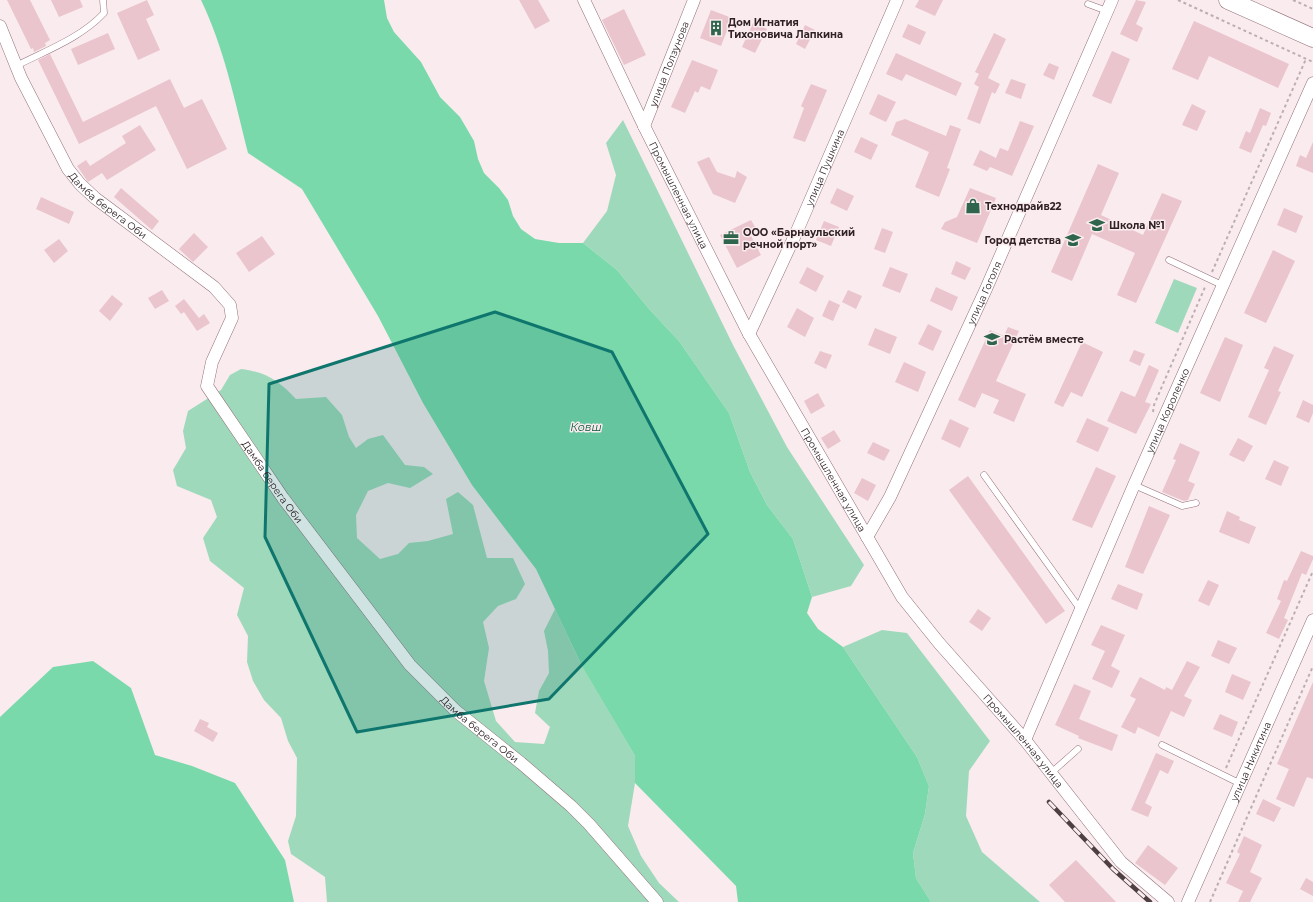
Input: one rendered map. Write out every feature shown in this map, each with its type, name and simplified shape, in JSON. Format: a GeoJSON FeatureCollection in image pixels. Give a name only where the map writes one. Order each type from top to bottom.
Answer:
{"type":"FeatureCollection","features":[{"type":"Feature","properties":{"kind":"street","name":"Промышленная улица"},"geometry":{"type":"LineString","coordinates":[[584,0],[644,126],[749,334],[902,597],[944,649],[1025,740],[1121,862],[1168,902]]}},
{"type":"Feature","properties":{"kind":"street","name":"улица Ползунова"},"geometry":{"type":"LineString","coordinates":[[644,126],[694,0]]}},
{"type":"Feature","properties":{"kind":"street","name":"улица Пушкина"},"geometry":{"type":"LineString","coordinates":[[749,334],[797,231],[897,0]]}},
{"type":"Feature","properties":{"kind":"street"},"geometry":{"type":"LineString","coordinates":[[1228,0],[1313,38]]}},
{"type":"Feature","properties":{"kind":"street","name":"улица Гоголя"},"geometry":{"type":"LineString","coordinates":[[867,537],[890,497],[986,289],[1109,6]]}},
{"type":"Feature","properties":{"kind":"street","name":"Дамба берега Оби"},"geometry":{"type":"LineString","coordinates":[[0,26],[16,66],[68,169],[80,184],[95,198],[214,287],[230,305],[232,318],[212,362],[207,386],[312,538],[367,607],[410,665],[456,711],[576,811],[657,902]]}},
{"type":"Feature","properties":{"kind":"street","name":"улица Короленко"},"geometry":{"type":"LineString","coordinates":[[1025,740],[1134,485],[1313,83]]}},
{"type":"Feature","properties":{"kind":"street","name":"улица Никитина"},"geometry":{"type":"LineString","coordinates":[[1188,902],[1313,620]]}},
{"type":"Feature","properties":{"kind":"lane"},"geometry":{"type":"LineString","coordinates":[[16,66],[75,36],[95,23],[104,13],[102,0]]}},
{"type":"Feature","properties":{"kind":"lane"},"geometry":{"type":"LineString","coordinates":[[1088,4],[1109,6]]}},
{"type":"Feature","properties":{"kind":"lane"},"geometry":{"type":"LineString","coordinates":[[1169,260],[1222,285]]}},
{"type":"Feature","properties":{"kind":"lane"},"geometry":{"type":"LineString","coordinates":[[984,475],[1080,609]]}},
{"type":"Feature","properties":{"kind":"lane"},"geometry":{"type":"LineString","coordinates":[[1134,485],[1182,506],[1196,503]]}},
{"type":"Feature","properties":{"kind":"lane"},"geometry":{"type":"LineString","coordinates":[[1162,745],[1241,784]]}},
{"type":"Feature","properties":{"kind":"lane"},"geometry":{"type":"LineString","coordinates":[[1051,773],[1078,749]]}},
{"type":"Feature","properties":{"kind":"path"},"geometry":{"type":"LineString","coordinates":[[1178,0],[1313,62]]}},
{"type":"Feature","properties":{"kind":"path"},"geometry":{"type":"LineString","coordinates":[[1293,0],[1313,8]]}},
{"type":"Feature","properties":{"kind":"path"},"geometry":{"type":"LineString","coordinates":[[1153,413],[1154,405],[1208,279],[1306,59]]}},
{"type":"Feature","properties":{"kind":"path"},"geometry":{"type":"LineString","coordinates":[[1223,775],[1313,571]]}},
{"type":"Feature","properties":{"kind":"path"},"geometry":{"type":"LineString","coordinates":[[1210,902],[1313,666]]}},
{"type":"Feature","properties":{"kind":"highlighted area"},"geometry":{"type":"Polygon","coordinates":[[[495,312],[612,352],[708,534],[549,699],[357,732],[265,537],[269,384],[495,312]]]}},
{"type":"Feature","properties":{"kind":"shaded area"},"geometry":{"type":"Polygon","coordinates":[[[623,120],[733,345],[787,447],[864,565],[851,586],[812,597],[793,539],[767,505],[750,472],[729,413],[679,341],[650,310],[617,270],[583,243],[607,211],[616,175],[606,143],[623,120]]]}},
{"type":"Feature","properties":{"kind":"shaded area"},"geometry":{"type":"Polygon","coordinates":[[[1174,279],[1197,288],[1178,333],[1155,323],[1174,279]]]}},
{"type":"Feature","properties":{"kind":"shaded area"},"geometry":{"type":"Polygon","coordinates":[[[241,369],[258,372],[272,378],[296,399],[326,397],[342,415],[349,437],[356,448],[368,439],[383,435],[405,465],[424,467],[433,474],[410,488],[388,483],[368,491],[356,515],[357,538],[380,559],[398,554],[409,543],[428,541],[453,534],[446,499],[458,492],[473,505],[487,558],[513,558],[525,584],[516,599],[498,606],[483,622],[489,648],[484,681],[496,721],[515,742],[544,744],[550,727],[535,713],[539,691],[549,673],[548,651],[544,631],[555,609],[579,660],[635,756],[635,783],[628,826],[641,856],[659,883],[679,902],[327,902],[325,877],[291,854],[288,841],[296,816],[297,758],[288,741],[281,718],[264,700],[253,681],[247,662],[248,636],[237,615],[244,588],[210,561],[203,538],[217,517],[211,500],[177,486],[173,470],[186,448],[183,431],[188,411],[221,390],[230,375],[241,369]]]}},
{"type":"Feature","properties":{"kind":"shaded area"},"geometry":{"type":"Polygon","coordinates":[[[882,630],[907,633],[990,741],[969,771],[966,816],[982,852],[1040,902],[931,902],[916,878],[913,853],[925,814],[929,786],[917,757],[843,647],[882,630]]]}},
{"type":"Feature","properties":{"kind":"water","name":"Ковш"},"geometry":{"type":"Polygon","coordinates":[[[201,0],[384,0],[387,18],[394,32],[421,62],[440,97],[460,117],[474,141],[478,159],[484,173],[499,188],[508,200],[513,216],[521,229],[535,239],[559,243],[583,243],[617,270],[650,310],[679,341],[729,413],[750,472],[767,505],[793,539],[812,597],[807,613],[818,629],[843,647],[917,757],[929,786],[925,814],[913,853],[916,878],[931,902],[738,902],[736,886],[635,783],[635,756],[582,666],[536,569],[472,485],[423,403],[378,316],[302,189],[248,153],[223,56],[201,0]]]}},
{"type":"Feature","properties":{"kind":"water"},"geometry":{"type":"Polygon","coordinates":[[[93,661],[131,688],[155,755],[192,766],[235,783],[285,860],[294,902],[0,902],[0,717],[53,667],[93,661]]]}},
{"type":"Feature","properties":{"kind":"building"},"geometry":{"type":"Polygon","coordinates":[[[7,0],[30,0],[50,40],[45,43],[46,46],[34,52],[33,48],[31,49],[7,0]]]}},
{"type":"Feature","properties":{"kind":"building"},"geometry":{"type":"Polygon","coordinates":[[[51,0],[80,0],[83,7],[59,17],[51,0]]]}},
{"type":"Feature","properties":{"kind":"building"},"geometry":{"type":"Polygon","coordinates":[[[147,0],[154,15],[146,19],[160,50],[138,60],[117,13],[147,0]]]}},
{"type":"Feature","properties":{"kind":"building"},"geometry":{"type":"Polygon","coordinates":[[[519,0],[538,0],[550,21],[535,29],[519,0]]]}},
{"type":"Feature","properties":{"kind":"building"},"geometry":{"type":"Polygon","coordinates":[[[919,0],[943,0],[935,16],[915,7],[919,0]]]}},
{"type":"Feature","properties":{"kind":"building"},"geometry":{"type":"Polygon","coordinates":[[[1136,0],[1146,2],[1136,24],[1143,28],[1137,42],[1120,34],[1136,0]]]}},
{"type":"Feature","properties":{"kind":"building"},"geometry":{"type":"Polygon","coordinates":[[[624,9],[646,55],[624,65],[602,20],[624,9]]]}},
{"type":"Feature","properties":{"kind":"building","name":"Дом Игнатия Тихоновича Лапкина"},"geometry":{"type":"Polygon","coordinates":[[[711,10],[732,18],[721,46],[700,38],[711,10]]]}},
{"type":"Feature","properties":{"kind":"building"},"geometry":{"type":"Polygon","coordinates":[[[1194,21],[1289,64],[1278,88],[1209,56],[1198,80],[1172,69],[1194,21]]]}},
{"type":"Feature","properties":{"kind":"building"},"geometry":{"type":"Polygon","coordinates":[[[753,23],[767,29],[755,53],[742,47],[753,23]]]}},
{"type":"Feature","properties":{"kind":"building"},"geometry":{"type":"Polygon","coordinates":[[[908,24],[926,32],[920,45],[902,37],[908,24]]]}},
{"type":"Feature","properties":{"kind":"building"},"geometry":{"type":"Polygon","coordinates":[[[805,25],[815,30],[805,49],[796,44],[805,25]]]}},
{"type":"Feature","properties":{"kind":"building"},"geometry":{"type":"Polygon","coordinates":[[[108,33],[115,49],[78,65],[71,49],[108,33]]]}},
{"type":"Feature","properties":{"kind":"building"},"geometry":{"type":"Polygon","coordinates":[[[994,33],[1006,39],[988,78],[1000,84],[995,94],[992,92],[980,124],[967,119],[979,87],[974,84],[979,74],[975,72],[994,33]]]}},
{"type":"Feature","properties":{"kind":"building"},"geometry":{"type":"Polygon","coordinates":[[[1112,51],[1130,59],[1111,104],[1092,96],[1112,51]]]}},
{"type":"Feature","properties":{"kind":"building"},"geometry":{"type":"Polygon","coordinates":[[[896,53],[962,83],[956,96],[906,74],[902,81],[886,74],[896,53]]]}},
{"type":"Feature","properties":{"kind":"building"},"geometry":{"type":"Polygon","coordinates":[[[50,54],[83,122],[170,79],[184,108],[202,99],[227,149],[187,169],[156,106],[79,144],[38,60],[50,54]]]}},
{"type":"Feature","properties":{"kind":"building"},"geometry":{"type":"Polygon","coordinates":[[[692,60],[718,70],[710,90],[701,86],[698,93],[695,91],[685,113],[671,107],[692,60]]]}},
{"type":"Feature","properties":{"kind":"building"},"geometry":{"type":"Polygon","coordinates":[[[1049,63],[1059,67],[1054,80],[1043,75],[1049,63]]]}},
{"type":"Feature","properties":{"kind":"building"},"geometry":{"type":"Polygon","coordinates":[[[1011,79],[1026,84],[1021,99],[1005,93],[1011,79]]]}},
{"type":"Feature","properties":{"kind":"building"},"geometry":{"type":"Polygon","coordinates":[[[811,84],[827,90],[805,142],[793,138],[804,108],[801,106],[811,84]]]}},
{"type":"Feature","properties":{"kind":"building"},"geometry":{"type":"Polygon","coordinates":[[[878,94],[896,102],[886,122],[869,114],[878,94]]]}},
{"type":"Feature","properties":{"kind":"building"},"geometry":{"type":"Polygon","coordinates":[[[1192,104],[1206,111],[1197,131],[1182,125],[1192,104]]]}},
{"type":"Feature","properties":{"kind":"building"},"geometry":{"type":"Polygon","coordinates":[[[1260,108],[1271,113],[1266,126],[1263,125],[1251,153],[1239,148],[1246,131],[1250,133],[1260,108]]]}},
{"type":"Feature","properties":{"kind":"building"},"geometry":{"type":"Polygon","coordinates":[[[905,119],[946,136],[950,125],[961,129],[947,168],[950,169],[939,197],[915,187],[929,152],[891,135],[896,122],[905,119]]]}},
{"type":"Feature","properties":{"kind":"building"},"geometry":{"type":"Polygon","coordinates":[[[1020,121],[1034,126],[1012,176],[990,167],[987,171],[973,165],[980,150],[996,158],[1000,148],[1008,151],[1020,121]]]}},
{"type":"Feature","properties":{"kind":"building"},"geometry":{"type":"Polygon","coordinates":[[[140,125],[156,150],[107,180],[102,173],[88,182],[77,166],[86,160],[90,166],[126,143],[122,136],[140,125]]]}},
{"type":"Feature","properties":{"kind":"building"},"geometry":{"type":"Polygon","coordinates":[[[861,137],[878,145],[871,160],[854,152],[861,137]]]}},
{"type":"Feature","properties":{"kind":"building"},"geometry":{"type":"Polygon","coordinates":[[[1313,142],[1313,173],[1296,166],[1300,155],[1306,158],[1313,142]]]}},
{"type":"Feature","properties":{"kind":"building"},"geometry":{"type":"Polygon","coordinates":[[[709,157],[717,172],[735,178],[737,171],[747,177],[735,203],[713,194],[697,162],[709,157]]]}},
{"type":"Feature","properties":{"kind":"building","name":"Школа №1"},"geometry":{"type":"Polygon","coordinates":[[[1098,164],[1119,173],[1101,215],[1143,235],[1162,193],[1182,201],[1136,303],[1117,295],[1135,253],[1092,234],[1072,281],[1051,272],[1098,164]]]}},
{"type":"Feature","properties":{"kind":"building"},"geometry":{"type":"Polygon","coordinates":[[[121,188],[159,221],[152,230],[114,197],[121,188]]]}},
{"type":"Feature","properties":{"kind":"building"},"geometry":{"type":"Polygon","coordinates":[[[837,188],[854,196],[847,211],[830,203],[837,188]]]}},
{"type":"Feature","properties":{"kind":"building"},"geometry":{"type":"Polygon","coordinates":[[[970,188],[996,198],[977,243],[941,229],[945,222],[957,217],[970,188]]]}},
{"type":"Feature","properties":{"kind":"building"},"geometry":{"type":"Polygon","coordinates":[[[41,197],[74,212],[69,224],[36,209],[41,197]]]}},
{"type":"Feature","properties":{"kind":"building"},"geometry":{"type":"Polygon","coordinates":[[[1284,208],[1303,216],[1296,233],[1277,225],[1284,208]]]}},
{"type":"Feature","properties":{"kind":"building"},"geometry":{"type":"Polygon","coordinates":[[[751,220],[757,230],[750,234],[761,255],[737,268],[720,235],[751,220]]]}},
{"type":"Feature","properties":{"kind":"building"},"geometry":{"type":"Polygon","coordinates":[[[824,221],[839,227],[831,246],[816,240],[824,221]]]}},
{"type":"Feature","properties":{"kind":"building"},"geometry":{"type":"Polygon","coordinates":[[[882,228],[893,232],[885,253],[874,249],[882,228]]]}},
{"type":"Feature","properties":{"kind":"building"},"geometry":{"type":"Polygon","coordinates":[[[194,233],[208,247],[193,262],[179,249],[194,233]]]}},
{"type":"Feature","properties":{"kind":"building"},"geometry":{"type":"Polygon","coordinates":[[[262,236],[275,254],[249,272],[236,253],[262,236]]]}},
{"type":"Feature","properties":{"kind":"building"},"geometry":{"type":"Polygon","coordinates":[[[59,239],[68,251],[54,263],[44,250],[59,239]]]}},
{"type":"Feature","properties":{"kind":"building"},"geometry":{"type":"Polygon","coordinates":[[[1273,250],[1295,261],[1266,323],[1244,313],[1273,250]]]}},
{"type":"Feature","properties":{"kind":"building"},"geometry":{"type":"Polygon","coordinates":[[[956,261],[971,268],[965,280],[951,274],[956,261]]]}},
{"type":"Feature","properties":{"kind":"building"},"geometry":{"type":"Polygon","coordinates":[[[807,267],[824,276],[816,292],[799,283],[807,267]]]}},
{"type":"Feature","properties":{"kind":"building"},"geometry":{"type":"Polygon","coordinates":[[[890,267],[908,274],[900,293],[882,286],[890,267]]]}},
{"type":"Feature","properties":{"kind":"building"},"geometry":{"type":"Polygon","coordinates":[[[936,287],[958,297],[952,311],[930,301],[936,287]]]}},
{"type":"Feature","properties":{"kind":"building"},"geometry":{"type":"Polygon","coordinates":[[[162,290],[169,301],[155,309],[148,298],[162,290]]]}},
{"type":"Feature","properties":{"kind":"building"},"geometry":{"type":"Polygon","coordinates":[[[848,290],[862,296],[856,309],[842,302],[848,290]]]}},
{"type":"Feature","properties":{"kind":"building"},"geometry":{"type":"Polygon","coordinates":[[[112,295],[123,304],[110,321],[99,311],[112,295]]]}},
{"type":"Feature","properties":{"kind":"building"},"geometry":{"type":"Polygon","coordinates":[[[184,299],[199,318],[204,314],[210,323],[197,331],[184,312],[181,314],[175,306],[184,299]]]}},
{"type":"Feature","properties":{"kind":"building"},"geometry":{"type":"Polygon","coordinates":[[[829,300],[840,305],[833,321],[822,316],[829,300]]]}},
{"type":"Feature","properties":{"kind":"building"},"geometry":{"type":"Polygon","coordinates":[[[797,308],[814,318],[805,337],[787,327],[797,308]]]}},
{"type":"Feature","properties":{"kind":"building"},"geometry":{"type":"Polygon","coordinates":[[[928,324],[942,331],[933,351],[918,344],[928,324]]]}},
{"type":"Feature","properties":{"kind":"building"},"geometry":{"type":"Polygon","coordinates":[[[1008,327],[1019,331],[996,381],[1026,394],[1014,422],[993,413],[999,400],[982,393],[975,408],[958,400],[990,330],[1004,336],[1008,327]]]}},
{"type":"Feature","properties":{"kind":"building"},"geometry":{"type":"Polygon","coordinates":[[[875,328],[897,337],[890,354],[868,345],[875,328]]]}},
{"type":"Feature","properties":{"kind":"building"},"geometry":{"type":"Polygon","coordinates":[[[1225,337],[1243,345],[1220,402],[1200,393],[1225,337]]]}},
{"type":"Feature","properties":{"kind":"building"},"geometry":{"type":"Polygon","coordinates":[[[1082,342],[1103,352],[1082,397],[1071,392],[1063,407],[1054,403],[1082,342]]]}},
{"type":"Feature","properties":{"kind":"building"},"geometry":{"type":"Polygon","coordinates":[[[1274,346],[1294,355],[1278,391],[1281,392],[1266,425],[1248,417],[1269,370],[1264,368],[1274,346]]]}},
{"type":"Feature","properties":{"kind":"building"},"geometry":{"type":"Polygon","coordinates":[[[1134,350],[1145,354],[1140,366],[1129,361],[1134,350]]]}},
{"type":"Feature","properties":{"kind":"building"},"geometry":{"type":"Polygon","coordinates":[[[820,351],[832,355],[826,369],[814,363],[820,351]]]}},
{"type":"Feature","properties":{"kind":"building"},"geometry":{"type":"Polygon","coordinates":[[[904,362],[926,372],[918,392],[895,382],[904,362]]]}},
{"type":"Feature","properties":{"kind":"building"},"geometry":{"type":"Polygon","coordinates":[[[1149,365],[1159,370],[1145,402],[1151,404],[1136,434],[1107,421],[1121,391],[1135,397],[1149,365]]]}},
{"type":"Feature","properties":{"kind":"building"},"geometry":{"type":"Polygon","coordinates":[[[818,393],[825,406],[811,414],[804,401],[818,393]]]}},
{"type":"Feature","properties":{"kind":"building"},"geometry":{"type":"Polygon","coordinates":[[[1303,400],[1313,405],[1313,413],[1309,423],[1296,417],[1303,400]]]}},
{"type":"Feature","properties":{"kind":"building"},"geometry":{"type":"Polygon","coordinates":[[[1087,418],[1109,428],[1098,452],[1076,442],[1087,418]]]}},
{"type":"Feature","properties":{"kind":"building"},"geometry":{"type":"Polygon","coordinates":[[[950,419],[969,428],[960,448],[941,439],[950,419]]]}},
{"type":"Feature","properties":{"kind":"building"},"geometry":{"type":"Polygon","coordinates":[[[834,430],[841,441],[828,449],[821,438],[834,430]]]}},
{"type":"Feature","properties":{"kind":"building"},"geometry":{"type":"Polygon","coordinates":[[[1238,438],[1253,446],[1244,462],[1229,455],[1238,438]]]}},
{"type":"Feature","properties":{"kind":"building"},"geometry":{"type":"Polygon","coordinates":[[[873,442],[890,450],[884,461],[867,453],[873,442]]]}},
{"type":"Feature","properties":{"kind":"building"},"geometry":{"type":"Polygon","coordinates":[[[1180,443],[1200,452],[1188,481],[1195,484],[1188,500],[1184,501],[1162,492],[1176,460],[1173,459],[1180,443]]]}},
{"type":"Feature","properties":{"kind":"building"},"geometry":{"type":"Polygon","coordinates":[[[1274,460],[1289,467],[1281,486],[1265,479],[1274,460]]]}},
{"type":"Feature","properties":{"kind":"building"},"geometry":{"type":"Polygon","coordinates":[[[1096,467],[1116,476],[1092,528],[1072,520],[1096,467]]]}},
{"type":"Feature","properties":{"kind":"building"},"geometry":{"type":"Polygon","coordinates":[[[968,476],[1065,611],[1046,624],[949,490],[968,476]]]}},
{"type":"Feature","properties":{"kind":"building"},"geometry":{"type":"Polygon","coordinates":[[[862,478],[876,485],[868,501],[854,493],[862,478]]]}},
{"type":"Feature","properties":{"kind":"building"},"geometry":{"type":"Polygon","coordinates":[[[1149,506],[1170,515],[1143,574],[1125,567],[1149,506]]]}},
{"type":"Feature","properties":{"kind":"building"},"geometry":{"type":"Polygon","coordinates":[[[1227,511],[1240,517],[1239,520],[1256,527],[1249,544],[1219,532],[1227,511]]]}},
{"type":"Feature","properties":{"kind":"building"},"geometry":{"type":"Polygon","coordinates":[[[1301,551],[1313,556],[1313,559],[1306,575],[1302,573],[1284,618],[1288,620],[1279,639],[1266,633],[1281,601],[1277,599],[1284,580],[1287,581],[1301,551]]]}},
{"type":"Feature","properties":{"kind":"building"},"geometry":{"type":"Polygon","coordinates":[[[1208,580],[1219,585],[1209,606],[1198,601],[1208,580]]]}},
{"type":"Feature","properties":{"kind":"building"},"geometry":{"type":"Polygon","coordinates":[[[1118,584],[1143,594],[1137,610],[1111,599],[1118,584]]]}},
{"type":"Feature","properties":{"kind":"building"},"geometry":{"type":"Polygon","coordinates":[[[978,609],[991,618],[982,631],[969,622],[978,609]]]}},
{"type":"Feature","properties":{"kind":"building"},"geometry":{"type":"Polygon","coordinates":[[[1101,625],[1125,635],[1111,666],[1120,671],[1112,688],[1092,679],[1105,651],[1091,645],[1101,625]]]}},
{"type":"Feature","properties":{"kind":"building"},"geometry":{"type":"Polygon","coordinates":[[[1218,640],[1237,648],[1229,664],[1211,656],[1218,640]]]}},
{"type":"Feature","properties":{"kind":"building"},"geometry":{"type":"Polygon","coordinates":[[[1187,661],[1200,667],[1184,696],[1192,700],[1184,717],[1171,711],[1159,737],[1138,727],[1135,734],[1121,727],[1136,699],[1130,696],[1140,677],[1165,690],[1166,687],[1172,690],[1187,661]]]}},
{"type":"Feature","properties":{"kind":"building"},"geometry":{"type":"Polygon","coordinates":[[[1232,674],[1251,682],[1243,700],[1225,692],[1232,674]]]}},
{"type":"Feature","properties":{"kind":"building"},"geometry":{"type":"Polygon","coordinates":[[[1313,682],[1313,779],[1307,777],[1294,807],[1276,799],[1289,769],[1277,764],[1313,682]]]}},
{"type":"Feature","properties":{"kind":"building"},"geometry":{"type":"Polygon","coordinates":[[[1074,684],[1091,691],[1079,719],[1118,735],[1112,751],[1078,738],[1079,736],[1055,725],[1074,684]]]}},
{"type":"Feature","properties":{"kind":"building"},"geometry":{"type":"Polygon","coordinates":[[[1220,714],[1238,722],[1232,737],[1213,729],[1220,714]]]}},
{"type":"Feature","properties":{"kind":"building"},"geometry":{"type":"Polygon","coordinates":[[[200,719],[209,723],[207,727],[218,733],[213,742],[194,731],[200,719]]]}},
{"type":"Feature","properties":{"kind":"building"},"geometry":{"type":"Polygon","coordinates":[[[1156,753],[1174,761],[1168,774],[1160,770],[1145,803],[1152,807],[1148,817],[1131,810],[1156,753]]]}},
{"type":"Feature","properties":{"kind":"building"},"geometry":{"type":"Polygon","coordinates":[[[1263,799],[1281,808],[1274,822],[1256,814],[1263,799]]]}},
{"type":"Feature","properties":{"kind":"building"},"geometry":{"type":"Polygon","coordinates":[[[1244,836],[1262,845],[1250,872],[1262,878],[1250,902],[1238,902],[1243,891],[1226,883],[1240,854],[1237,852],[1244,836]]]}},
{"type":"Feature","properties":{"kind":"building"},"geometry":{"type":"Polygon","coordinates":[[[1148,845],[1178,868],[1165,885],[1135,863],[1148,845]]]}},
{"type":"Feature","properties":{"kind":"building"},"geometry":{"type":"Polygon","coordinates":[[[1076,860],[1116,902],[1065,902],[1049,885],[1076,860]]]}},
{"type":"Feature","properties":{"kind":"building"},"geometry":{"type":"Polygon","coordinates":[[[1306,878],[1313,882],[1313,896],[1300,889],[1306,878]]]}},
{"type":"Feature","properties":{"kind":"railway"},"geometry":{"type":"LineString","coordinates":[[1049,802],[1113,869],[1150,902]]}},
{"type":"Feature","properties":{"kind":"place","name":"Дом Игнатия Тихоновича Лапкина"},"geometry":{"type":"Point","coordinates":[716,28]}},
{"type":"Feature","properties":{"kind":"place","name":"Технодрайв22"},"geometry":{"type":"Point","coordinates":[973,206]}},
{"type":"Feature","properties":{"kind":"place","name":"Школа №1"},"geometry":{"type":"Point","coordinates":[1097,225]}},
{"type":"Feature","properties":{"kind":"place","name":"ООО «Барнаульский речной порт»"},"geometry":{"type":"Point","coordinates":[731,238]}},
{"type":"Feature","properties":{"kind":"place","name":"Город детства"},"geometry":{"type":"Point","coordinates":[1073,240]}},
{"type":"Feature","properties":{"kind":"place","name":"Растём вместе"},"geometry":{"type":"Point","coordinates":[992,339]}}]}
